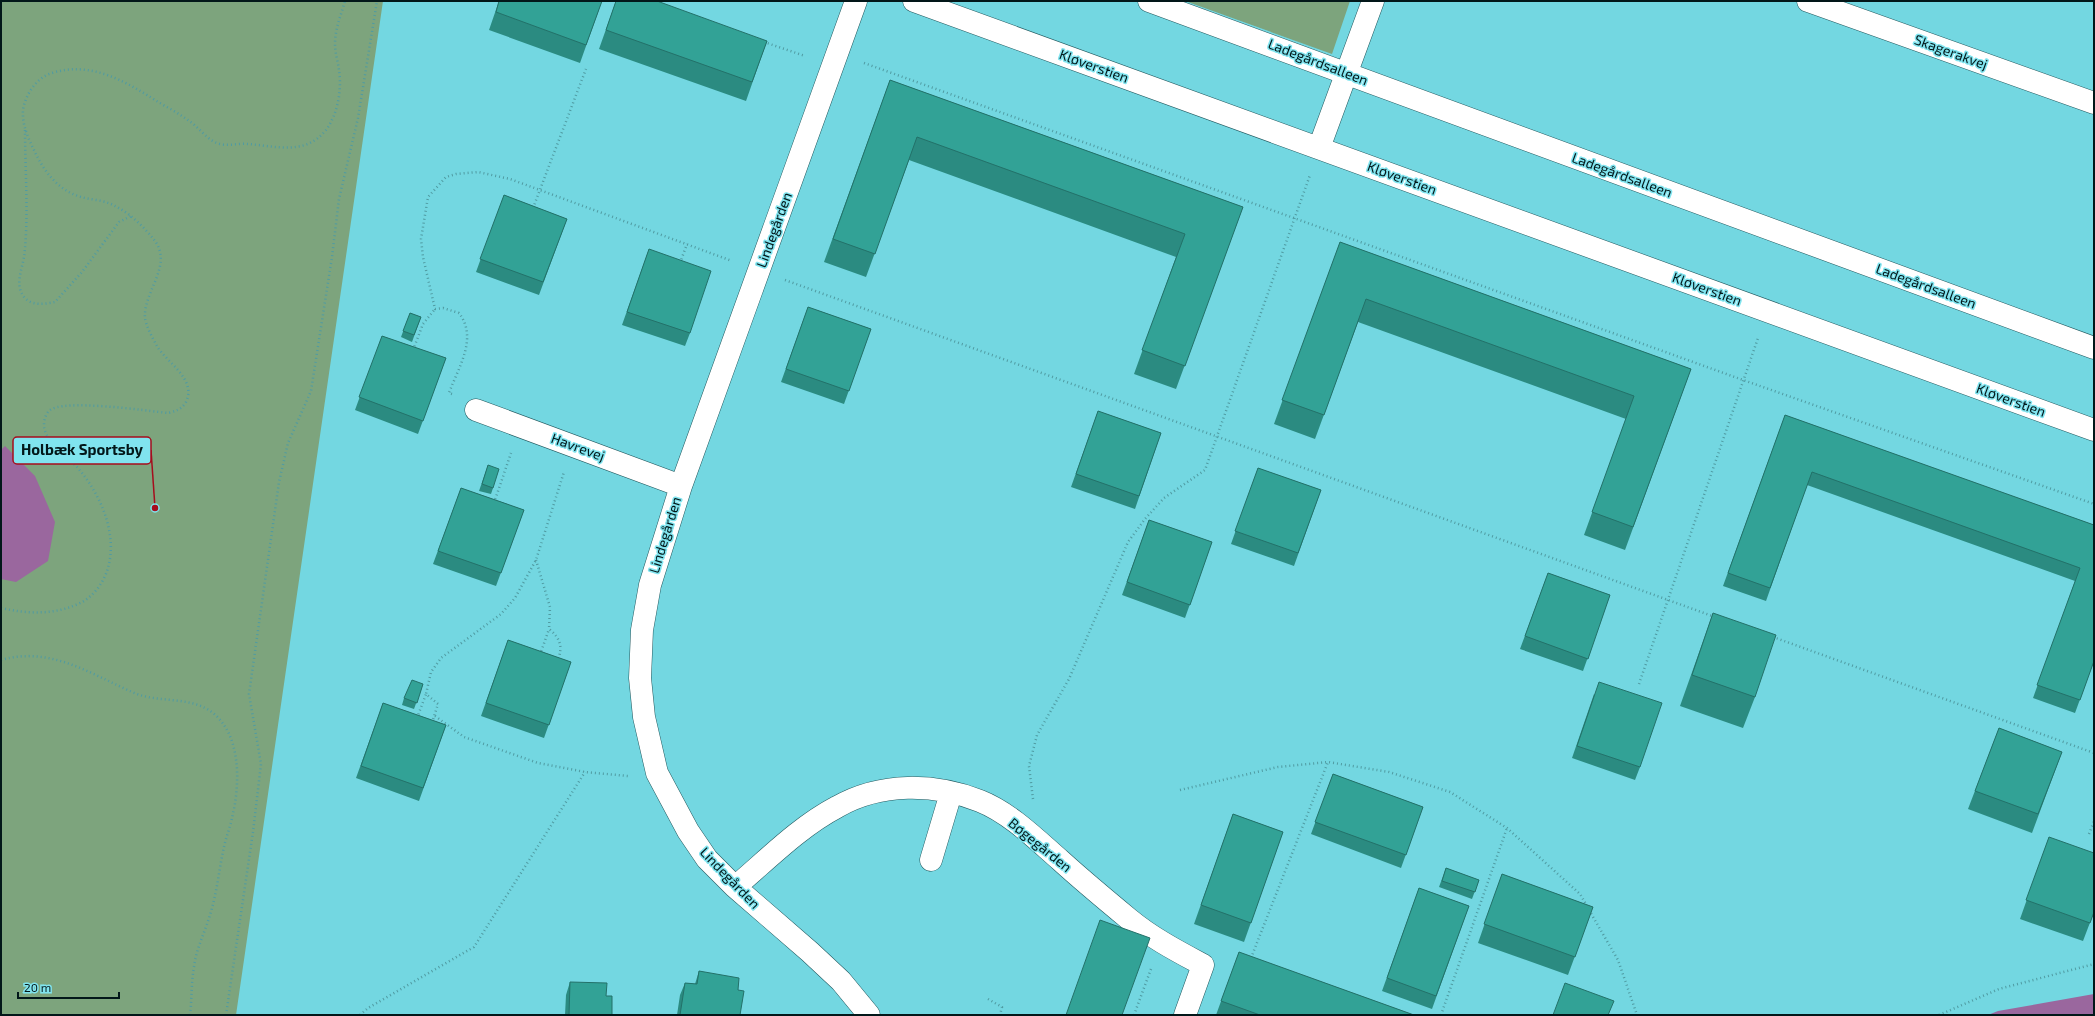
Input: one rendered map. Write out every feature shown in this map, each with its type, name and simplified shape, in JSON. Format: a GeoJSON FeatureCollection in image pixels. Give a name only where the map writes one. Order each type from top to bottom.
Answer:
{"type":"FeatureCollection","features":[{"type":"Feature","properties":{"kind":"street","name":"Lindegården"},"geometry":{"type":"LineString","coordinates":[[856,1],[760,271],[681,486],[650,585],[642,630],[640,678],[641,697],[657,773],[688,831],[707,859],[735,887],[841,981],[869,1015]]}},
{"type":"Feature","properties":{"kind":"street","name":"Kløverstien"},"geometry":{"type":"LineString","coordinates":[[914,1],[2094,430]]}},
{"type":"Feature","properties":{"kind":"street","name":"Ladegårdsalleen"},"geometry":{"type":"LineString","coordinates":[[1149,1],[2094,348]]}},
{"type":"Feature","properties":{"kind":"street"},"geometry":{"type":"LineString","coordinates":[[1319,148],[1373,1]]}},
{"type":"Feature","properties":{"kind":"street","name":"Skagerakvej"},"geometry":{"type":"LineString","coordinates":[[1808,1],[2094,103]]}},
{"type":"Feature","properties":{"kind":"street","name":"Havrevej"},"geometry":{"type":"LineString","coordinates":[[476,410],[681,486]]}},
{"type":"Feature","properties":{"kind":"street","name":"Bøgegården"},"geometry":{"type":"LineString","coordinates":[[735,887],[808,826],[842,804],[868,795],[896,788],[925,788],[980,801],[1021,827],[1130,920],[1161,943],[1203,965],[1185,1015]]}},
{"type":"Feature","properties":{"kind":"street"},"geometry":{"type":"LineString","coordinates":[[931,860],[951,793]]}},
{"type":"Feature","properties":{"kind":"path"},"geometry":{"type":"LineString","coordinates":[[131,216],[119,222],[82,272],[54,302],[39,304],[25,299],[20,288],[19,275],[24,257],[25,235],[24,108],[29,92],[38,82],[48,74],[63,69],[80,69],[103,73],[123,80],[190,121],[211,140],[218,144],[247,144],[286,149],[302,147],[317,139],[327,129],[335,114],[340,82],[335,44],[336,31],[345,1]]}},
{"type":"Feature","properties":{"kind":"path"},"geometry":{"type":"LineString","coordinates":[[226,1015],[253,832],[261,764],[249,694],[279,482],[288,443],[296,428],[311,391],[339,199],[358,118],[377,1]]}},
{"type":"Feature","properties":{"kind":"path"},"geometry":{"type":"LineString","coordinates":[[760,40],[835,60],[1294,218],[1743,380],[2094,504]]}},
{"type":"Feature","properties":{"kind":"path"},"geometry":{"type":"LineString","coordinates":[[532,212],[586,69]]}},
{"type":"Feature","properties":{"kind":"path"},"geometry":{"type":"LineString","coordinates":[[1,608],[29,613],[50,612],[66,609],[83,602],[97,590],[106,576],[110,560],[108,527],[101,505],[78,469],[48,438],[44,430],[44,422],[49,411],[54,407],[99,406],[168,414],[184,406],[188,398],[186,382],[158,347],[145,318],[161,262],[160,251],[156,242],[131,216],[115,206],[71,193],[54,182],[41,165],[25,128]]}},
{"type":"Feature","properties":{"kind":"path"},"geometry":{"type":"LineString","coordinates":[[1021,827],[1031,817],[1034,809],[1029,766],[1036,735],[1069,679],[1128,542],[1145,519],[1164,498],[1205,470],[1319,148]]}},
{"type":"Feature","properties":{"kind":"path"},"geometry":{"type":"LineString","coordinates":[[435,309],[423,256],[421,239],[428,197],[446,178],[467,171],[510,179],[1719,618]]}},
{"type":"Feature","properties":{"kind":"path"},"geometry":{"type":"LineString","coordinates":[[678,269],[687,244]]}},
{"type":"Feature","properties":{"kind":"path"},"geometry":{"type":"LineString","coordinates":[[411,357],[423,324],[435,309],[443,308],[455,310],[459,313],[467,325],[469,332],[467,346],[449,393],[476,410]]}},
{"type":"Feature","properties":{"kind":"path"},"geometry":{"type":"LineString","coordinates":[[1639,684],[1667,599],[1768,311]]}},
{"type":"Feature","properties":{"kind":"path"},"geometry":{"type":"LineString","coordinates":[[493,508],[520,426]]}},
{"type":"Feature","properties":{"kind":"path"},"geometry":{"type":"LineString","coordinates":[[415,725],[426,694],[431,672],[441,658],[501,614],[515,598],[536,560],[572,445]]}},
{"type":"Feature","properties":{"kind":"path"},"geometry":{"type":"LineString","coordinates":[[536,560],[550,607],[549,629],[538,661]]}},
{"type":"Feature","properties":{"kind":"path"},"geometry":{"type":"LineString","coordinates":[[549,629],[557,635],[561,643],[556,667]]}},
{"type":"Feature","properties":{"kind":"path"},"geometry":{"type":"LineString","coordinates":[[1772,637],[2094,753]]}},
{"type":"Feature","properties":{"kind":"path"},"geometry":{"type":"LineString","coordinates":[[1,660],[45,657],[64,661],[141,696],[156,700],[188,702],[213,713],[222,722],[230,736],[236,753],[237,769],[233,817],[224,846],[211,914],[194,966],[190,1015]]}},
{"type":"Feature","properties":{"kind":"path"},"geometry":{"type":"LineString","coordinates":[[426,694],[438,704],[435,716],[429,729]]}},
{"type":"Feature","properties":{"kind":"path"},"geometry":{"type":"LineString","coordinates":[[435,716],[464,737],[538,763],[585,772],[637,777],[657,773]]}},
{"type":"Feature","properties":{"kind":"path"},"geometry":{"type":"LineString","coordinates":[[1250,961],[1328,762]]}},
{"type":"Feature","properties":{"kind":"path"},"geometry":{"type":"LineString","coordinates":[[1180,790],[1278,767],[1328,762],[1388,772],[1450,792],[1507,828],[1580,894],[1618,960],[1637,1015]]}},
{"type":"Feature","properties":{"kind":"path"},"geometry":{"type":"LineString","coordinates":[[360,1015],[381,1000],[474,947],[585,772]]}},
{"type":"Feature","properties":{"kind":"path"},"geometry":{"type":"LineString","coordinates":[[2089,834],[2094,821]]}},
{"type":"Feature","properties":{"kind":"path"},"geometry":{"type":"LineString","coordinates":[[1441,1015],[1507,828]]}},
{"type":"Feature","properties":{"kind":"path"},"geometry":{"type":"LineString","coordinates":[[1134,1015],[1161,943]]}},
{"type":"Feature","properties":{"kind":"path"},"geometry":{"type":"LineString","coordinates":[[1939,1015],[1999,989],[2094,964]]}},
{"type":"Feature","properties":{"kind":"path"},"geometry":{"type":"LineString","coordinates":[[988,999],[1002,1007],[1000,1015]]}},
{"type":"Feature","properties":{"kind":"green space"},"geometry":{"type":"Polygon","coordinates":[[[1,1],[383,1],[236,1015],[1,1015],[1,1]]]}},
{"type":"Feature","properties":{"kind":"green space"},"geometry":{"type":"Polygon","coordinates":[[[1185,1],[1350,1],[1332,54],[1185,1]]]}},
{"type":"Feature","properties":{"kind":"shaded area"},"geometry":{"type":"Polygon","coordinates":[[[5,446],[35,476],[55,522],[48,561],[16,582],[1,579],[1,450],[5,446]]]}},
{"type":"Feature","properties":{"kind":"shaded area"},"geometry":{"type":"Polygon","coordinates":[[[2094,994],[2094,1015],[1988,1015],[1998,1011],[2094,994]]]}},
{"type":"Feature","properties":{"kind":"building"},"geometry":{"type":"Polygon","coordinates":[[[499,1],[602,1],[586,45],[496,12],[499,1]]]}},
{"type":"Feature","properties":{"kind":"building"},"geometry":{"type":"Polygon","coordinates":[[[616,1],[657,1],[767,41],[752,82],[606,30],[616,1]]]}},
{"type":"Feature","properties":{"kind":"building"},"geometry":{"type":"Polygon","coordinates":[[[890,80],[1243,207],[1185,366],[1142,350],[1185,234],[917,137],[875,254],[833,239],[890,80]]]}},
{"type":"Feature","properties":{"kind":"building"},"geometry":{"type":"Polygon","coordinates":[[[504,195],[567,219],[543,282],[480,259],[504,195]]]}},
{"type":"Feature","properties":{"kind":"building"},"geometry":{"type":"Polygon","coordinates":[[[1340,242],[1691,369],[1633,527],[1592,512],[1634,396],[1366,299],[1324,415],[1282,400],[1340,242]]]}},
{"type":"Feature","properties":{"kind":"building"},"geometry":{"type":"Polygon","coordinates":[[[649,249],[711,271],[690,333],[627,312],[649,249]]]}},
{"type":"Feature","properties":{"kind":"building"},"geometry":{"type":"Polygon","coordinates":[[[808,307],[871,329],[849,391],[786,369],[808,307]]]}},
{"type":"Feature","properties":{"kind":"building"},"geometry":{"type":"Polygon","coordinates":[[[410,313],[421,317],[414,335],[403,331],[410,313]]]}},
{"type":"Feature","properties":{"kind":"building"},"geometry":{"type":"Polygon","coordinates":[[[382,336],[446,358],[423,421],[359,397],[382,336]]]}},
{"type":"Feature","properties":{"kind":"building"},"geometry":{"type":"Polygon","coordinates":[[[1098,411],[1161,433],[1139,496],[1076,474],[1098,411]]]}},
{"type":"Feature","properties":{"kind":"building"},"geometry":{"type":"Polygon","coordinates":[[[1785,415],[2094,525],[2094,661],[2080,700],[2037,685],[2080,568],[1812,472],[1770,588],[1728,573],[1785,415]]]}},
{"type":"Feature","properties":{"kind":"building"},"geometry":{"type":"Polygon","coordinates":[[[488,465],[499,469],[493,488],[482,484],[488,465]]]}},
{"type":"Feature","properties":{"kind":"building"},"geometry":{"type":"Polygon","coordinates":[[[1258,468],[1321,490],[1298,553],[1235,531],[1258,468]]]}},
{"type":"Feature","properties":{"kind":"building"},"geometry":{"type":"Polygon","coordinates":[[[461,488],[524,510],[501,573],[438,551],[461,488]]]}},
{"type":"Feature","properties":{"kind":"building"},"geometry":{"type":"Polygon","coordinates":[[[1149,520],[1212,542],[1190,605],[1127,582],[1149,520]]]}},
{"type":"Feature","properties":{"kind":"building"},"geometry":{"type":"Polygon","coordinates":[[[1548,573],[1610,595],[1588,659],[1525,636],[1548,573]]]}},
{"type":"Feature","properties":{"kind":"building"},"geometry":{"type":"Polygon","coordinates":[[[1713,613],[1776,635],[1755,697],[1692,675],[1713,613]]]}},
{"type":"Feature","properties":{"kind":"building"},"geometry":{"type":"Polygon","coordinates":[[[508,640],[571,662],[549,725],[486,703],[508,640]]]}},
{"type":"Feature","properties":{"kind":"building"},"geometry":{"type":"Polygon","coordinates":[[[412,680],[423,684],[417,703],[404,698],[412,680]]]}},
{"type":"Feature","properties":{"kind":"building"},"geometry":{"type":"Polygon","coordinates":[[[1599,682],[1662,703],[1640,767],[1577,746],[1599,682]]]}},
{"type":"Feature","properties":{"kind":"building"},"geometry":{"type":"Polygon","coordinates":[[[383,703],[446,725],[423,788],[361,766],[383,703]]]}},
{"type":"Feature","properties":{"kind":"building"},"geometry":{"type":"Polygon","coordinates":[[[1999,728],[2062,752],[2038,814],[1975,791],[1999,728]]]}},
{"type":"Feature","properties":{"kind":"building"},"geometry":{"type":"Polygon","coordinates":[[[1333,774],[1423,807],[1406,855],[1315,822],[1333,774]]]}},
{"type":"Feature","properties":{"kind":"building"},"geometry":{"type":"Polygon","coordinates":[[[1233,814],[1283,832],[1251,923],[1201,905],[1233,814]]]}},
{"type":"Feature","properties":{"kind":"building"},"geometry":{"type":"Polygon","coordinates":[[[2049,837],[2094,853],[2094,912],[2090,923],[2026,900],[2049,837]]]}},
{"type":"Feature","properties":{"kind":"building"},"geometry":{"type":"Polygon","coordinates":[[[1446,868],[1479,880],[1475,892],[1442,881],[1446,868]]]}},
{"type":"Feature","properties":{"kind":"building"},"geometry":{"type":"Polygon","coordinates":[[[1502,874],[1593,907],[1575,957],[1484,924],[1502,874]]]}},
{"type":"Feature","properties":{"kind":"building"},"geometry":{"type":"Polygon","coordinates":[[[1419,888],[1469,906],[1436,996],[1387,978],[1419,888]]]}},
{"type":"Feature","properties":{"kind":"building"},"geometry":{"type":"Polygon","coordinates":[[[1100,920],[1150,938],[1122,1015],[1066,1015],[1100,920]]]}},
{"type":"Feature","properties":{"kind":"building"},"geometry":{"type":"Polygon","coordinates":[[[1239,952],[1414,1015],[1260,1015],[1221,1001],[1239,952]]]}},
{"type":"Feature","properties":{"kind":"building"},"geometry":{"type":"Polygon","coordinates":[[[699,971],[739,978],[738,990],[744,991],[740,1015],[680,1015],[685,983],[697,984],[699,971]]]}},
{"type":"Feature","properties":{"kind":"building"},"geometry":{"type":"Polygon","coordinates":[[[570,982],[607,983],[606,996],[612,996],[612,1015],[569,1015],[570,982]]]}},
{"type":"Feature","properties":{"kind":"building"},"geometry":{"type":"Polygon","coordinates":[[[1565,983],[1614,1001],[1608,1015],[1553,1015],[1565,983]]]}},
{"type":"Feature","properties":{"kind":"place","name":"Holbæk Sportsby"},"geometry":{"type":"Point","coordinates":[155,508]}}]}
